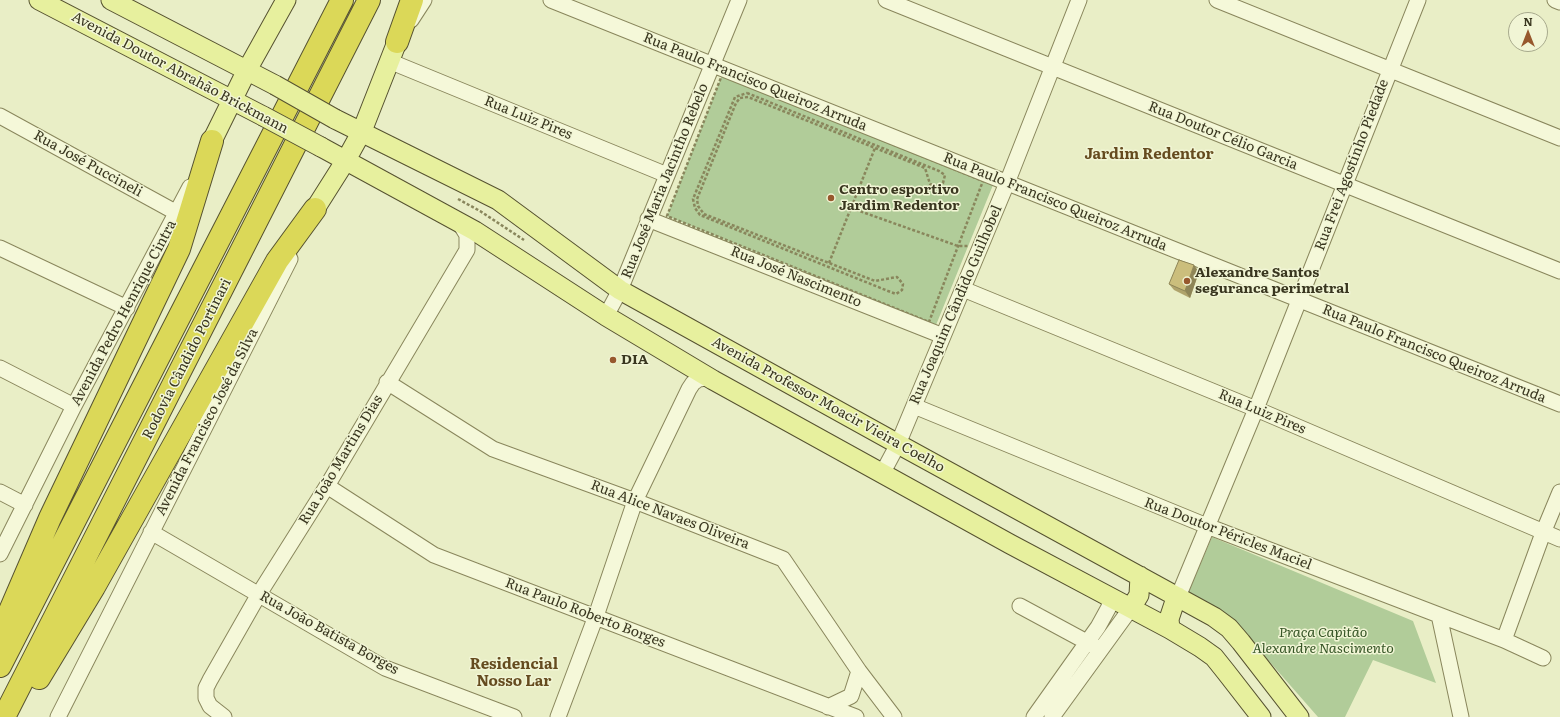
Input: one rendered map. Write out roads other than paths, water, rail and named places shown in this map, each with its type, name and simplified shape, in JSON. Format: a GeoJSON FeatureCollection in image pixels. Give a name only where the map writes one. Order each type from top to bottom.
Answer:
{"type":"FeatureCollection","features":[{"type":"Feature","properties":{"kind":"highway","name":"Rodovia Cândido Portinari"},"geometry":{"type":"LineString","coordinates":[[0,666],[342,0]]}},
{"type":"Feature","properties":{"kind":"highway","name":"Rodovia Cândido Portinari"},"geometry":{"type":"LineString","coordinates":[[4,717],[369,0]]}},
{"type":"Feature","properties":{"kind":"highway"},"geometry":{"type":"LineString","coordinates":[[393,52],[412,0]]}},
{"type":"Feature","properties":{"kind":"highway"},"geometry":{"type":"LineString","coordinates":[[0,634],[50,518],[179,249],[182,218],[212,141]]}},
{"type":"Feature","properties":{"kind":"highway"},"geometry":{"type":"LineString","coordinates":[[11,717],[30,693],[94,587],[278,261],[315,209]]}},
{"type":"Feature","properties":{"kind":"main road","name":"Avenida Doutor Abrahão Brickmann"},"geometry":{"type":"LineString","coordinates":[[39,0],[346,160]]}},
{"type":"Feature","properties":{"kind":"main road"},"geometry":{"type":"LineString","coordinates":[[111,0],[247,70]]}},
{"type":"Feature","properties":{"kind":"main road"},"geometry":{"type":"LineString","coordinates":[[212,141],[247,70],[286,0]]}},
{"type":"Feature","properties":{"kind":"main road","name":"Avenida Francisco José da Silva"},"geometry":{"type":"LineString","coordinates":[[315,209],[362,132],[393,52]]}},
{"type":"Feature","properties":{"kind":"main road","name":"Avenida Professor Moacir Vieira Coelho"},"geometry":{"type":"LineString","coordinates":[[247,70],[335,119],[498,200],[620,290],[1214,617],[1228,628],[1299,717]]}},
{"type":"Feature","properties":{"kind":"main road"},"geometry":{"type":"LineString","coordinates":[[346,160],[475,231],[606,316],[713,380],[882,474],[1132,608],[1200,647],[1214,657],[1261,717]]}},
{"type":"Feature","properties":{"kind":"main road"},"geometry":{"type":"LineString","coordinates":[[1132,608],[1139,595],[1140,576]]}},
{"type":"Feature","properties":{"kind":"main road"},"geometry":{"type":"LineString","coordinates":[[1170,629],[1169,619],[1178,597]]}},
{"type":"Feature","properties":{"kind":"street"},"geometry":{"type":"LineString","coordinates":[[393,52],[424,0]]}},
{"type":"Feature","properties":{"kind":"street","name":"Rua Paulo Francisco Queiroz Arruda"},"geometry":{"type":"LineString","coordinates":[[551,0],[1560,404]]}},
{"type":"Feature","properties":{"kind":"street","name":"Rua José Maria Jacintho Rebelo"},"geometry":{"type":"LineString","coordinates":[[606,316],[620,290],[739,0]]}},
{"type":"Feature","properties":{"kind":"street","name":"Rua Doutor Célio Garcia"},"geometry":{"type":"LineString","coordinates":[[886,0],[1560,271]]}},
{"type":"Feature","properties":{"kind":"street","name":"Rua Joaquim Cândido Guilhobel"},"geometry":{"type":"LineString","coordinates":[[882,474],[898,444],[963,289],[1007,183],[1079,0]]}},
{"type":"Feature","properties":{"kind":"street"},"geometry":{"type":"LineString","coordinates":[[1217,0],[1560,138]]}},
{"type":"Feature","properties":{"kind":"street","name":"Rua Frei Agostinho Piedade"},"geometry":{"type":"LineString","coordinates":[[1178,597],[1256,410],[1418,0]]}},
{"type":"Feature","properties":{"kind":"street"},"geometry":{"type":"LineString","coordinates":[[1555,0],[1560,2]]}},
{"type":"Feature","properties":{"kind":"street","name":"Rua Luiz Pires"},"geometry":{"type":"LineString","coordinates":[[393,52],[667,175]]}},
{"type":"Feature","properties":{"kind":"street","name":"Rua José Puccineli"},"geometry":{"type":"LineString","coordinates":[[0,116],[182,218]]}},
{"type":"Feature","properties":{"kind":"street","name":"Avenida Francisco José da Silva"},"geometry":{"type":"LineString","coordinates":[[58,717],[315,209]]}},
{"type":"Feature","properties":{"kind":"street","name":"Avenida Pedro Henrique Cintra"},"geometry":{"type":"LineString","coordinates":[[0,554],[74,406],[127,308],[182,218]]}},
{"type":"Feature","properties":{"kind":"street","name":"Rua José Nascimento"},"geometry":{"type":"LineString","coordinates":[[648,219],[943,336]]}},
{"type":"Feature","properties":{"kind":"street","name":"Rua João Martins Dias"},"geometry":{"type":"LineString","coordinates":[[224,717],[210,706],[206,698],[206,688],[259,594],[327,486],[387,382],[467,250],[467,235],[459,222]]}},
{"type":"Feature","properties":{"kind":"street"},"geometry":{"type":"LineString","coordinates":[[0,248],[127,308]]}},
{"type":"Feature","properties":{"kind":"street","name":"Rua Luiz Pires"},"geometry":{"type":"LineString","coordinates":[[963,289],[1256,410],[1560,539]]}},
{"type":"Feature","properties":{"kind":"street"},"geometry":{"type":"LineString","coordinates":[[0,368],[74,406]]}},
{"type":"Feature","properties":{"kind":"street"},"geometry":{"type":"LineString","coordinates":[[558,717],[596,616],[635,501],[689,389],[693,383],[699,379],[706,378],[713,380]]}},
{"type":"Feature","properties":{"kind":"street","name":"Rua Alice Navaes Oliveira"},"geometry":{"type":"LineString","coordinates":[[387,382],[492,449],[635,501],[783,559],[859,671],[894,717]]}},
{"type":"Feature","properties":{"kind":"street","name":"Rua Doutor Péricles Maciel"},"geometry":{"type":"LineString","coordinates":[[914,406],[1207,526],[1504,640],[1543,658]]}},
{"type":"Feature","properties":{"kind":"street","name":"Rua Paulo Roberto Borges"},"geometry":{"type":"LineString","coordinates":[[327,486],[434,555],[856,717]]}},
{"type":"Feature","properties":{"kind":"street"},"geometry":{"type":"LineString","coordinates":[[0,492],[25,505]]}},
{"type":"Feature","properties":{"kind":"street"},"geometry":{"type":"LineString","coordinates":[[1504,640],[1543,533],[1560,492]]}},
{"type":"Feature","properties":{"kind":"street","name":"Rua João Batista Borges"},"geometry":{"type":"LineString","coordinates":[[152,532],[385,668],[514,717]]}},
{"type":"Feature","properties":{"kind":"street"},"geometry":{"type":"LineString","coordinates":[[1052,717],[1094,646],[1110,597]]}},
{"type":"Feature","properties":{"kind":"street"},"geometry":{"type":"LineString","coordinates":[[1020,606],[1094,646]]}},
{"type":"Feature","properties":{"kind":"street"},"geometry":{"type":"LineString","coordinates":[[1034,717],[1094,646],[1132,608]]}},
{"type":"Feature","properties":{"kind":"street"},"geometry":{"type":"LineString","coordinates":[[1439,615],[1461,717]]}},
{"type":"Feature","properties":{"kind":"street"},"geometry":{"type":"LineString","coordinates":[[828,707],[852,696],[859,671]]}},
{"type":"Feature","properties":{"kind":"place","name":"Centro esportivo Jardim Redentor"},"geometry":{"type":"Point","coordinates":[831,198]}},
{"type":"Feature","properties":{"kind":"place","name":"Alexandre Santos seguranca perimetral"},"geometry":{"type":"Point","coordinates":[1187,281]}},
{"type":"Feature","properties":{"kind":"place","name":"DIA"},"geometry":{"type":"Point","coordinates":[613,360]}},
{"type":"Feature","properties":{"kind":"district","name":"Jardim Redentor"},"geometry":{"type":"Point","coordinates":[1149,155]}},
{"type":"Feature","properties":{"kind":"district","name":"Residencial Nosso Lar"},"geometry":{"type":"Point","coordinates":[514,674]}},
{"type":"Feature","properties":{"kind":"park label","name":"Praça Capitão Alexandre Nascimento"},"geometry":{"type":"Point","coordinates":[1323,642]}}]}
